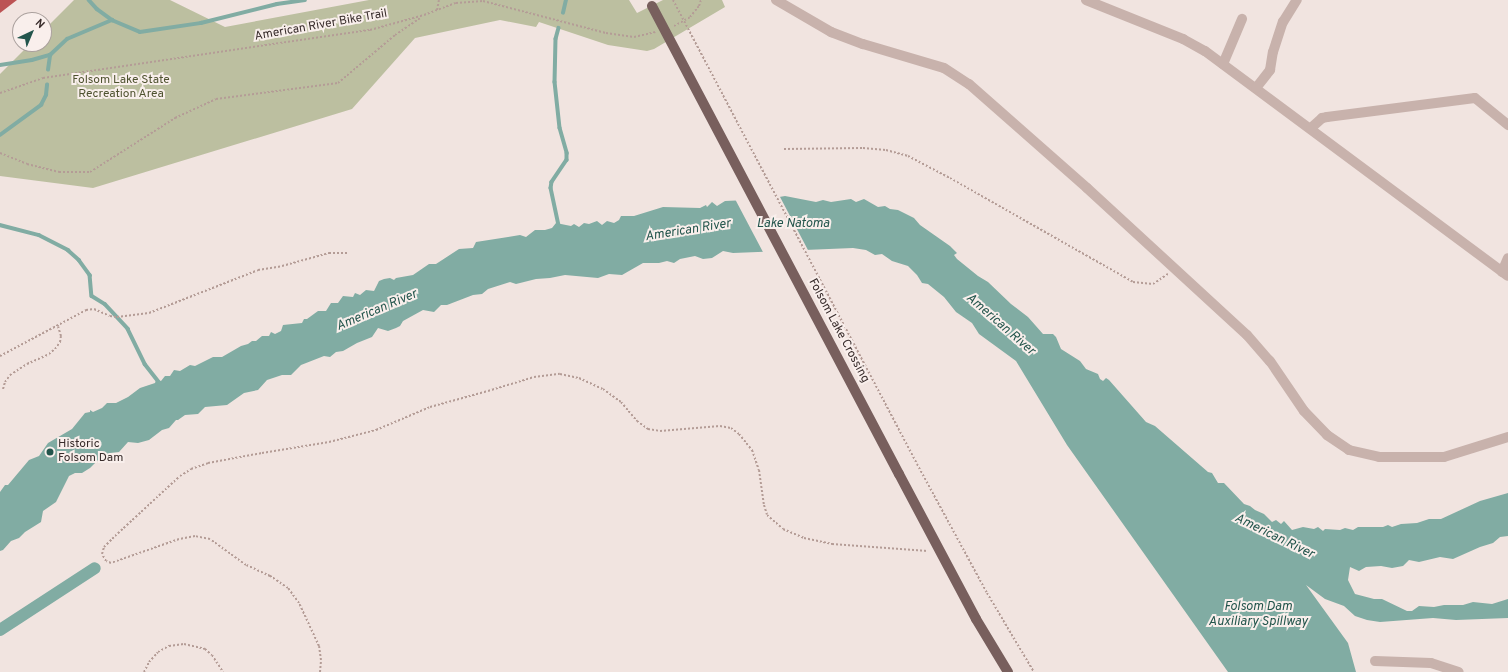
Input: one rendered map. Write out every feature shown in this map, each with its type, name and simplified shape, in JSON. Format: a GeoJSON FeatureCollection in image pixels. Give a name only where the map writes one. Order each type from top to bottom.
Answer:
{"type":"FeatureCollection","features":[{"type":"Feature","properties":{"kind":"main road","name":"Folsom Lake Crossing"},"geometry":{"type":"LineString","coordinates":[[651,3],[940,552],[1008,672]]}},
{"type":"Feature","properties":{"kind":"lane"},"geometry":{"type":"LineString","coordinates":[[776,0],[831,32],[863,44],[944,68],[969,84],[1087,188],[1247,335],[1270,361],[1304,411],[1327,435],[1350,450],[1379,457],[1444,457],[1508,437]]}},
{"type":"Feature","properties":{"kind":"lane"},"geometry":{"type":"LineString","coordinates":[[1086,0],[1183,39],[1205,51],[1311,128],[1505,274],[1508,258]]}},
{"type":"Feature","properties":{"kind":"lane"},"geometry":{"type":"LineString","coordinates":[[1256,88],[1270,70],[1273,52],[1283,22],[1297,0]]}},
{"type":"Feature","properties":{"kind":"lane"},"geometry":{"type":"LineString","coordinates":[[1223,64],[1242,19]]}},
{"type":"Feature","properties":{"kind":"lane"},"geometry":{"type":"LineString","coordinates":[[1311,128],[1322,118],[1327,117],[1474,98],[1508,125]]}},
{"type":"Feature","properties":{"kind":"lane"},"geometry":{"type":"LineString","coordinates":[[1375,661],[1430,663],[1460,672]]}},
{"type":"Feature","properties":{"kind":"path"},"geometry":{"type":"LineString","coordinates":[[437,10],[439,0]]}},
{"type":"Feature","properties":{"kind":"path"},"geometry":{"type":"LineString","coordinates":[[673,0],[917,464],[987,593],[1034,672]]}},
{"type":"Feature","properties":{"kind":"path"},"geometry":{"type":"LineString","coordinates":[[670,28],[690,17],[699,6],[701,0]]}},
{"type":"Feature","properties":{"kind":"path","name":"American River Bike Trail"},"geometry":{"type":"LineString","coordinates":[[0,93],[43,78],[370,30],[424,15],[456,3],[483,1],[606,33],[634,37],[657,32]]}},
{"type":"Feature","properties":{"kind":"path"},"geometry":{"type":"LineString","coordinates":[[0,153],[28,164],[59,172],[90,172],[175,118],[216,99],[338,83],[394,35],[424,15]]}},
{"type":"Feature","properties":{"kind":"path"},"geometry":{"type":"LineString","coordinates":[[784,148],[863,148],[886,150],[908,156],[944,174],[1133,282],[1153,284],[1163,279],[1175,268]]}},
{"type":"Feature","properties":{"kind":"path"},"geometry":{"type":"LineString","coordinates":[[0,356],[86,310],[94,309],[110,316],[117,317],[149,313],[258,270],[282,266],[329,253],[348,252]]}},
{"type":"Feature","properties":{"kind":"path"},"geometry":{"type":"LineString","coordinates":[[3,389],[5,382],[10,376],[27,364],[49,354],[55,349],[60,342],[61,336],[58,326]]}},
{"type":"Feature","properties":{"kind":"path"},"geometry":{"type":"LineString","coordinates":[[320,672],[321,660],[319,646],[299,603],[288,588],[270,576],[246,564],[210,539],[196,536],[179,539],[112,563],[106,561],[102,554],[104,548],[180,476],[191,469],[208,463],[262,452],[329,442],[376,430],[430,407],[488,391],[534,376],[560,374],[579,378],[603,389],[621,402],[637,421],[648,429],[660,430],[720,426],[731,428],[739,434],[752,450],[759,470],[764,505],[767,515],[782,529],[804,538],[832,544],[940,552]]}},
{"type":"Feature","properties":{"kind":"path"},"geometry":{"type":"LineString","coordinates":[[144,672],[149,662],[158,652],[169,646],[184,644],[205,649],[212,655],[223,672]]}},
{"type":"Feature","properties":{"kind":"green space","name":"Folsom Lake State Recreation Area"},"geometry":{"type":"Polygon","coordinates":[[[74,0],[170,0],[225,27],[369,0],[629,0],[637,13],[663,0],[722,0],[725,7],[654,49],[647,51],[608,45],[539,22],[536,27],[500,20],[415,38],[352,109],[93,188],[0,176],[0,74],[22,52],[52,52],[52,22],[74,0]]]}},
{"type":"Feature","properties":{"kind":"water","name":"Lake Natoma"},"geometry":{"type":"Polygon","coordinates":[[[785,196],[816,202],[823,200],[831,202],[851,199],[856,202],[864,199],[878,207],[885,206],[890,209],[898,210],[914,218],[920,225],[950,246],[957,253],[954,255],[957,259],[988,282],[1011,304],[1028,317],[1043,334],[1053,334],[1056,337],[1061,349],[1080,361],[1086,369],[1098,374],[1100,379],[1103,381],[1106,378],[1109,380],[1146,422],[1155,426],[1208,472],[1212,473],[1218,483],[1224,483],[1244,504],[1264,514],[1272,522],[1276,520],[1281,524],[1284,521],[1292,530],[1303,527],[1314,529],[1318,527],[1323,531],[1325,529],[1340,530],[1345,528],[1353,530],[1358,527],[1383,527],[1388,525],[1392,527],[1401,524],[1417,523],[1429,519],[1441,519],[1480,501],[1508,493],[1508,536],[1500,537],[1493,543],[1453,559],[1440,557],[1419,562],[1409,560],[1403,566],[1392,568],[1381,566],[1366,567],[1359,571],[1350,567],[1348,580],[1355,594],[1374,599],[1382,599],[1407,611],[1412,611],[1419,606],[1434,607],[1444,605],[1463,605],[1473,602],[1492,604],[1508,599],[1508,618],[1456,620],[1433,618],[1380,622],[1367,620],[1355,616],[1344,606],[1325,599],[1306,585],[1348,643],[1356,672],[1228,672],[1067,445],[1016,361],[979,334],[972,323],[956,312],[944,297],[928,284],[922,283],[917,275],[908,266],[892,261],[882,254],[875,255],[866,250],[853,248],[733,253],[723,251],[712,258],[703,259],[695,256],[680,259],[674,263],[667,261],[659,263],[643,263],[622,275],[609,274],[598,278],[565,275],[536,279],[516,284],[510,282],[488,289],[482,294],[473,295],[447,305],[441,305],[434,312],[423,310],[403,321],[400,326],[396,328],[388,331],[378,328],[372,337],[343,351],[336,352],[330,357],[324,356],[301,365],[291,375],[282,375],[267,380],[258,390],[244,393],[227,405],[205,407],[198,414],[185,415],[176,420],[169,428],[162,430],[149,440],[138,443],[128,442],[119,452],[110,453],[100,458],[90,468],[82,473],[75,473],[69,476],[56,502],[43,511],[41,522],[25,532],[19,538],[11,541],[3,550],[0,551],[0,492],[5,485],[8,485],[29,460],[39,456],[48,443],[72,429],[85,413],[90,412],[90,410],[93,412],[102,408],[107,403],[116,403],[128,397],[140,388],[155,383],[156,380],[161,381],[165,376],[170,376],[174,370],[180,371],[190,365],[195,366],[213,357],[222,357],[241,346],[252,341],[256,341],[262,336],[269,336],[271,332],[275,334],[281,331],[283,325],[302,323],[304,319],[307,319],[318,311],[326,311],[331,303],[338,303],[343,296],[353,297],[355,293],[360,295],[366,290],[374,291],[379,281],[390,278],[394,280],[396,278],[413,275],[429,264],[436,264],[459,249],[473,248],[476,242],[520,235],[526,237],[535,230],[552,228],[556,223],[571,226],[574,224],[579,227],[584,223],[589,224],[597,221],[602,225],[607,221],[614,223],[619,220],[621,216],[634,216],[663,207],[700,208],[706,205],[707,207],[712,202],[717,206],[725,201],[768,199],[785,196]]]}},
{"type":"Feature","properties":{"kind":"pier"},"geometry":{"type":"Polygon","coordinates":[[[779,195],[809,252],[799,254],[764,254],[735,199],[747,197],[760,199],[779,195]]]}},
{"type":"Feature","properties":{"kind":"building"},"geometry":{"type":"Polygon","coordinates":[[[0,0],[17,0],[0,13],[0,0]]]}},
{"type":"Feature","properties":{"kind":"waterway"},"geometry":{"type":"LineString","coordinates":[[89,0],[97,9],[112,20],[140,32],[201,23],[277,4],[305,0]]}},
{"type":"Feature","properties":{"kind":"waterway"},"geometry":{"type":"LineString","coordinates":[[563,13],[566,0]]}},
{"type":"Feature","properties":{"kind":"waterway"},"geometry":{"type":"LineString","coordinates":[[48,70],[50,55],[67,39],[112,20]]}},
{"type":"Feature","properties":{"kind":"waterway"},"geometry":{"type":"LineString","coordinates":[[559,28],[556,39],[555,82],[560,128],[567,153],[567,160],[552,182],[551,188],[559,227]]}},
{"type":"Feature","properties":{"kind":"waterway"},"geometry":{"type":"LineString","coordinates":[[0,65],[32,60],[50,55]]}},
{"type":"Feature","properties":{"kind":"waterway"},"geometry":{"type":"LineString","coordinates":[[0,135],[41,105],[46,95],[47,85]]}},
{"type":"Feature","properties":{"kind":"waterway"},"geometry":{"type":"LineString","coordinates":[[0,225],[39,235],[68,250],[79,260],[90,275],[92,296],[105,304],[128,329],[145,364],[160,383]]}},
{"type":"Feature","properties":{"kind":"waterway"},"geometry":{"type":"LineString","coordinates":[[0,630],[95,568]]}},
{"type":"Feature","properties":{"kind":"place","name":"Historic Folsom Dam"},"geometry":{"type":"Point","coordinates":[50,452]}},
{"type":"Feature","properties":{"kind":"water label","name":"American River"},"geometry":{"type":"Point","coordinates":[688,231]}},
{"type":"Feature","properties":{"kind":"water label","name":"American River"},"geometry":{"type":"Point","coordinates":[377,311]}},
{"type":"Feature","properties":{"kind":"water label","name":"American River"},"geometry":{"type":"Point","coordinates":[1000,325]}},
{"type":"Feature","properties":{"kind":"water label","name":"American River"},"geometry":{"type":"Point","coordinates":[1274,537]}},
{"type":"Feature","properties":{"kind":"water label","name":"Folsom Dam Auxiliary Spillway"},"geometry":{"type":"Point","coordinates":[1258,616]}}]}
